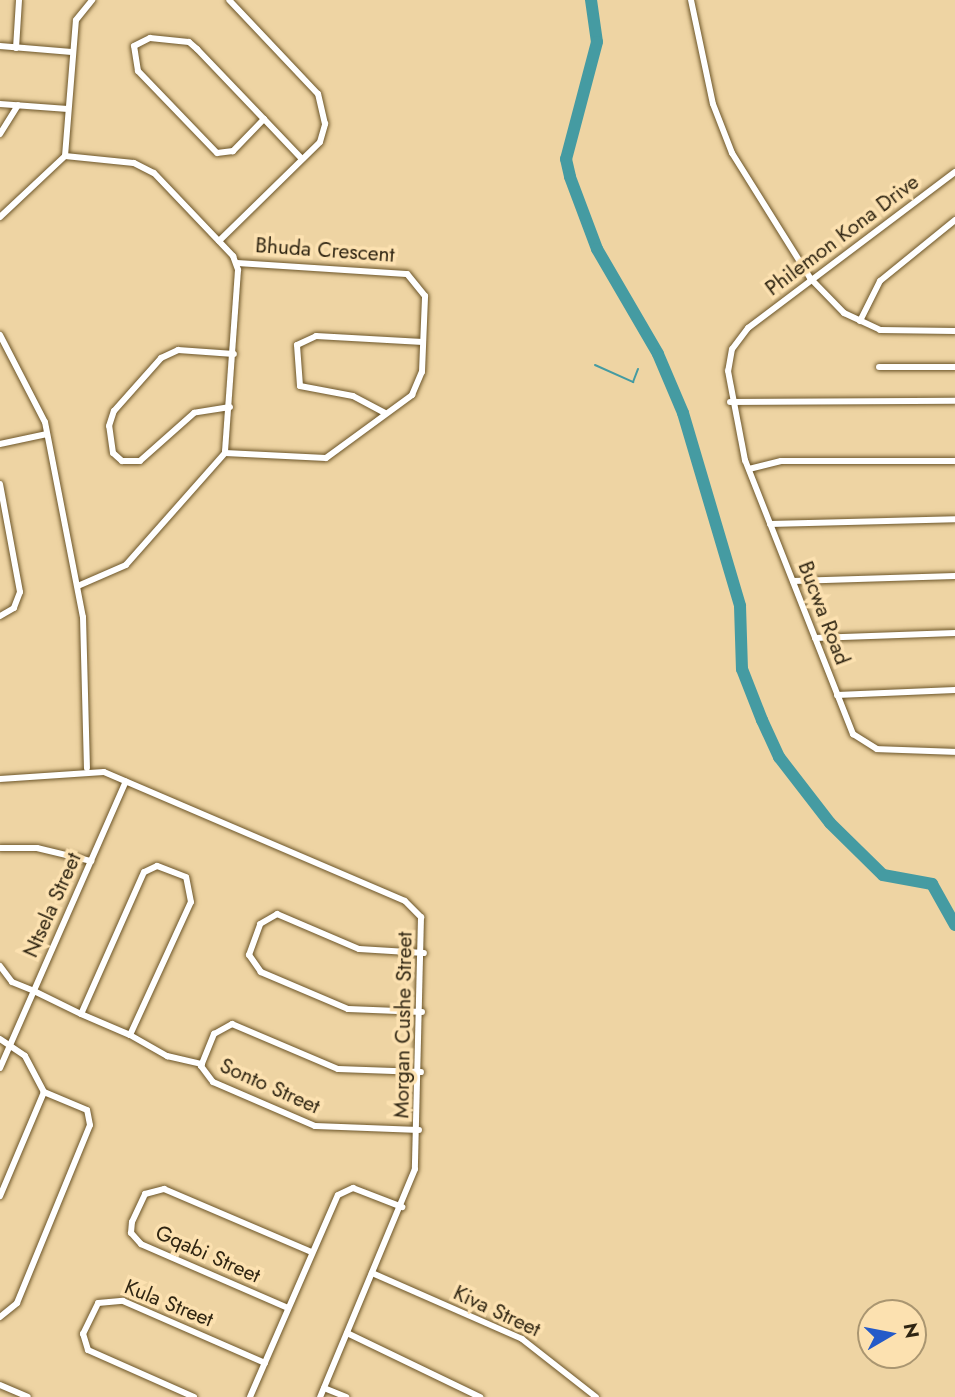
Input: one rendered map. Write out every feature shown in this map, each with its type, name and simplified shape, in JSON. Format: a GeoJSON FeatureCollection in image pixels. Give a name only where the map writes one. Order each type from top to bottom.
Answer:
{"type":"FeatureCollection","features":[{"type":"Feature","properties":{"kind":"street"},"geometry":{"type":"LineString","coordinates":[[16,48],[19,0]]}},
{"type":"Feature","properties":{"kind":"street"},"geometry":{"type":"LineString","coordinates":[[0,217],[65,156],[77,15],[92,0]]}},
{"type":"Feature","properties":{"kind":"street"},"geometry":{"type":"LineString","coordinates":[[219,241],[302,159],[323,134],[321,99],[229,0]]}},
{"type":"Feature","properties":{"kind":"street"},"geometry":{"type":"LineString","coordinates":[[691,0],[713,104],[732,153],[810,278],[835,307],[860,321],[888,331],[955,331]]}},
{"type":"Feature","properties":{"kind":"street"},"geometry":{"type":"LineString","coordinates":[[264,119],[233,151],[217,153],[138,71],[134,46],[150,38],[189,42],[264,119],[302,159]]}},
{"type":"Feature","properties":{"kind":"street"},"geometry":{"type":"LineString","coordinates":[[0,46],[72,52]]}},
{"type":"Feature","properties":{"kind":"street"},"geometry":{"type":"LineString","coordinates":[[0,104],[68,109]]}},
{"type":"Feature","properties":{"kind":"street"},"geometry":{"type":"LineString","coordinates":[[0,134],[18,105]]}},
{"type":"Feature","properties":{"kind":"street"},"geometry":{"type":"LineString","coordinates":[[65,156],[149,169],[236,262],[234,354],[225,453],[126,565],[78,586]]}},
{"type":"Feature","properties":{"kind":"street","name":"Philemon Kona Drive"},"geometry":{"type":"LineString","coordinates":[[730,402],[729,355],[739,337],[810,278],[955,172]]}},
{"type":"Feature","properties":{"kind":"street"},"geometry":{"type":"LineString","coordinates":[[860,321],[880,281],[955,220]]}},
{"type":"Feature","properties":{"kind":"street","name":"Bhuda Crescent"},"geometry":{"type":"LineString","coordinates":[[225,453],[319,460],[418,389],[423,342],[425,296],[407,274],[236,262]]}},
{"type":"Feature","properties":{"kind":"street"},"geometry":{"type":"LineString","coordinates":[[0,335],[41,410],[78,586],[87,768],[0,779]]}},
{"type":"Feature","properties":{"kind":"street"},"geometry":{"type":"LineString","coordinates":[[385,414],[353,396],[300,386],[297,345],[312,336],[423,342]]}},
{"type":"Feature","properties":{"kind":"street"},"geometry":{"type":"LineString","coordinates":[[230,407],[186,418],[140,461],[122,461],[113,453],[109,426],[114,411],[161,358],[178,350],[234,354]]}},
{"type":"Feature","properties":{"kind":"street"},"geometry":{"type":"LineString","coordinates":[[879,367],[955,367]]}},
{"type":"Feature","properties":{"kind":"street"},"geometry":{"type":"LineString","coordinates":[[730,402],[955,401]]}},
{"type":"Feature","properties":{"kind":"street","name":"Bucwa Road"},"geometry":{"type":"LineString","coordinates":[[730,402],[749,469],[770,524],[837,695],[862,743],[888,751],[955,752]]}},
{"type":"Feature","properties":{"kind":"street"},"geometry":{"type":"LineString","coordinates":[[0,444],[47,434]]}},
{"type":"Feature","properties":{"kind":"street"},"geometry":{"type":"LineString","coordinates":[[749,469],[781,461],[955,461]]}},
{"type":"Feature","properties":{"kind":"street"},"geometry":{"type":"LineString","coordinates":[[0,484],[19,592],[14,608],[0,616]]}},
{"type":"Feature","properties":{"kind":"street"},"geometry":{"type":"LineString","coordinates":[[770,524],[955,519]]}},
{"type":"Feature","properties":{"kind":"street"},"geometry":{"type":"LineString","coordinates":[[793,581],[955,576]]}},
{"type":"Feature","properties":{"kind":"street"},"geometry":{"type":"LineString","coordinates":[[815,638],[955,633]]}},
{"type":"Feature","properties":{"kind":"street"},"geometry":{"type":"LineString","coordinates":[[837,695],[955,690]]}},
{"type":"Feature","properties":{"kind":"street","name":"Morgan Cushe Street"},"geometry":{"type":"LineString","coordinates":[[87,768],[126,781],[405,901],[423,923],[421,1072],[415,1169],[402,1207],[320,1397]]}},
{"type":"Feature","properties":{"kind":"street","name":"Ntsela Street"},"geometry":{"type":"LineString","coordinates":[[0,1068],[126,781]]}},
{"type":"Feature","properties":{"kind":"street"},"geometry":{"type":"LineString","coordinates":[[0,848],[37,848],[91,861]]}},
{"type":"Feature","properties":{"kind":"street"},"geometry":{"type":"LineString","coordinates":[[82,1014],[144,872],[154,866],[178,874],[189,880],[192,897],[130,1035]]}},
{"type":"Feature","properties":{"kind":"street"},"geometry":{"type":"LineString","coordinates":[[422,1012],[344,1008],[261,972],[249,955],[260,924],[277,914],[359,949],[424,953]]}},
{"type":"Feature","properties":{"kind":"street"},"geometry":{"type":"LineString","coordinates":[[0,967],[8,979],[130,1035],[167,1056],[202,1064]]}},
{"type":"Feature","properties":{"kind":"street","name":"Sonto Street"},"geometry":{"type":"LineString","coordinates":[[419,1130],[315,1126],[205,1077],[202,1064],[214,1034],[232,1024],[338,1069],[421,1072]]}},
{"type":"Feature","properties":{"kind":"street"},"geometry":{"type":"LineString","coordinates":[[0,1039],[11,1044],[33,1066],[44,1092],[87,1110],[90,1125],[17,1303],[0,1317]]}},
{"type":"Feature","properties":{"kind":"street"},"geometry":{"type":"LineString","coordinates":[[0,1196],[44,1092]]}},
{"type":"Feature","properties":{"kind":"street","name":"Gqabi Street"},"geometry":{"type":"LineString","coordinates":[[288,1308],[141,1244],[131,1233],[132,1222],[145,1194],[164,1189],[312,1252]]}},
{"type":"Feature","properties":{"kind":"street"},"geometry":{"type":"LineString","coordinates":[[250,1397],[312,1252],[343,1190],[402,1207]]}},
{"type":"Feature","properties":{"kind":"street","name":"Kiva Street"},"geometry":{"type":"LineString","coordinates":[[372,1273],[522,1339],[596,1397]]}},
{"type":"Feature","properties":{"kind":"street","name":"Kula Street"},"geometry":{"type":"LineString","coordinates":[[194,1397],[88,1350],[83,1334],[98,1303],[122,1301],[265,1363]]}},
{"type":"Feature","properties":{"kind":"street"},"geometry":{"type":"LineString","coordinates":[[347,1333],[480,1397]]}},
{"type":"Feature","properties":{"kind":"street"},"geometry":{"type":"LineString","coordinates":[[0,1385],[28,1397]]}},
{"type":"Feature","properties":{"kind":"street"},"geometry":{"type":"LineString","coordinates":[[324,1388],[345,1397]]}},
{"type":"Feature","properties":{"kind":"waterway"},"geometry":{"type":"LineString","coordinates":[[591,0],[597,42],[566,159],[570,177],[597,249],[658,354],[683,413],[740,606],[742,669],[762,720],[779,757],[830,823],[883,875],[932,884],[955,925]]}},
{"type":"Feature","properties":{"kind":"waterway"},"geometry":{"type":"LineString","coordinates":[[595,365],[633,382],[638,369]]}}]}
